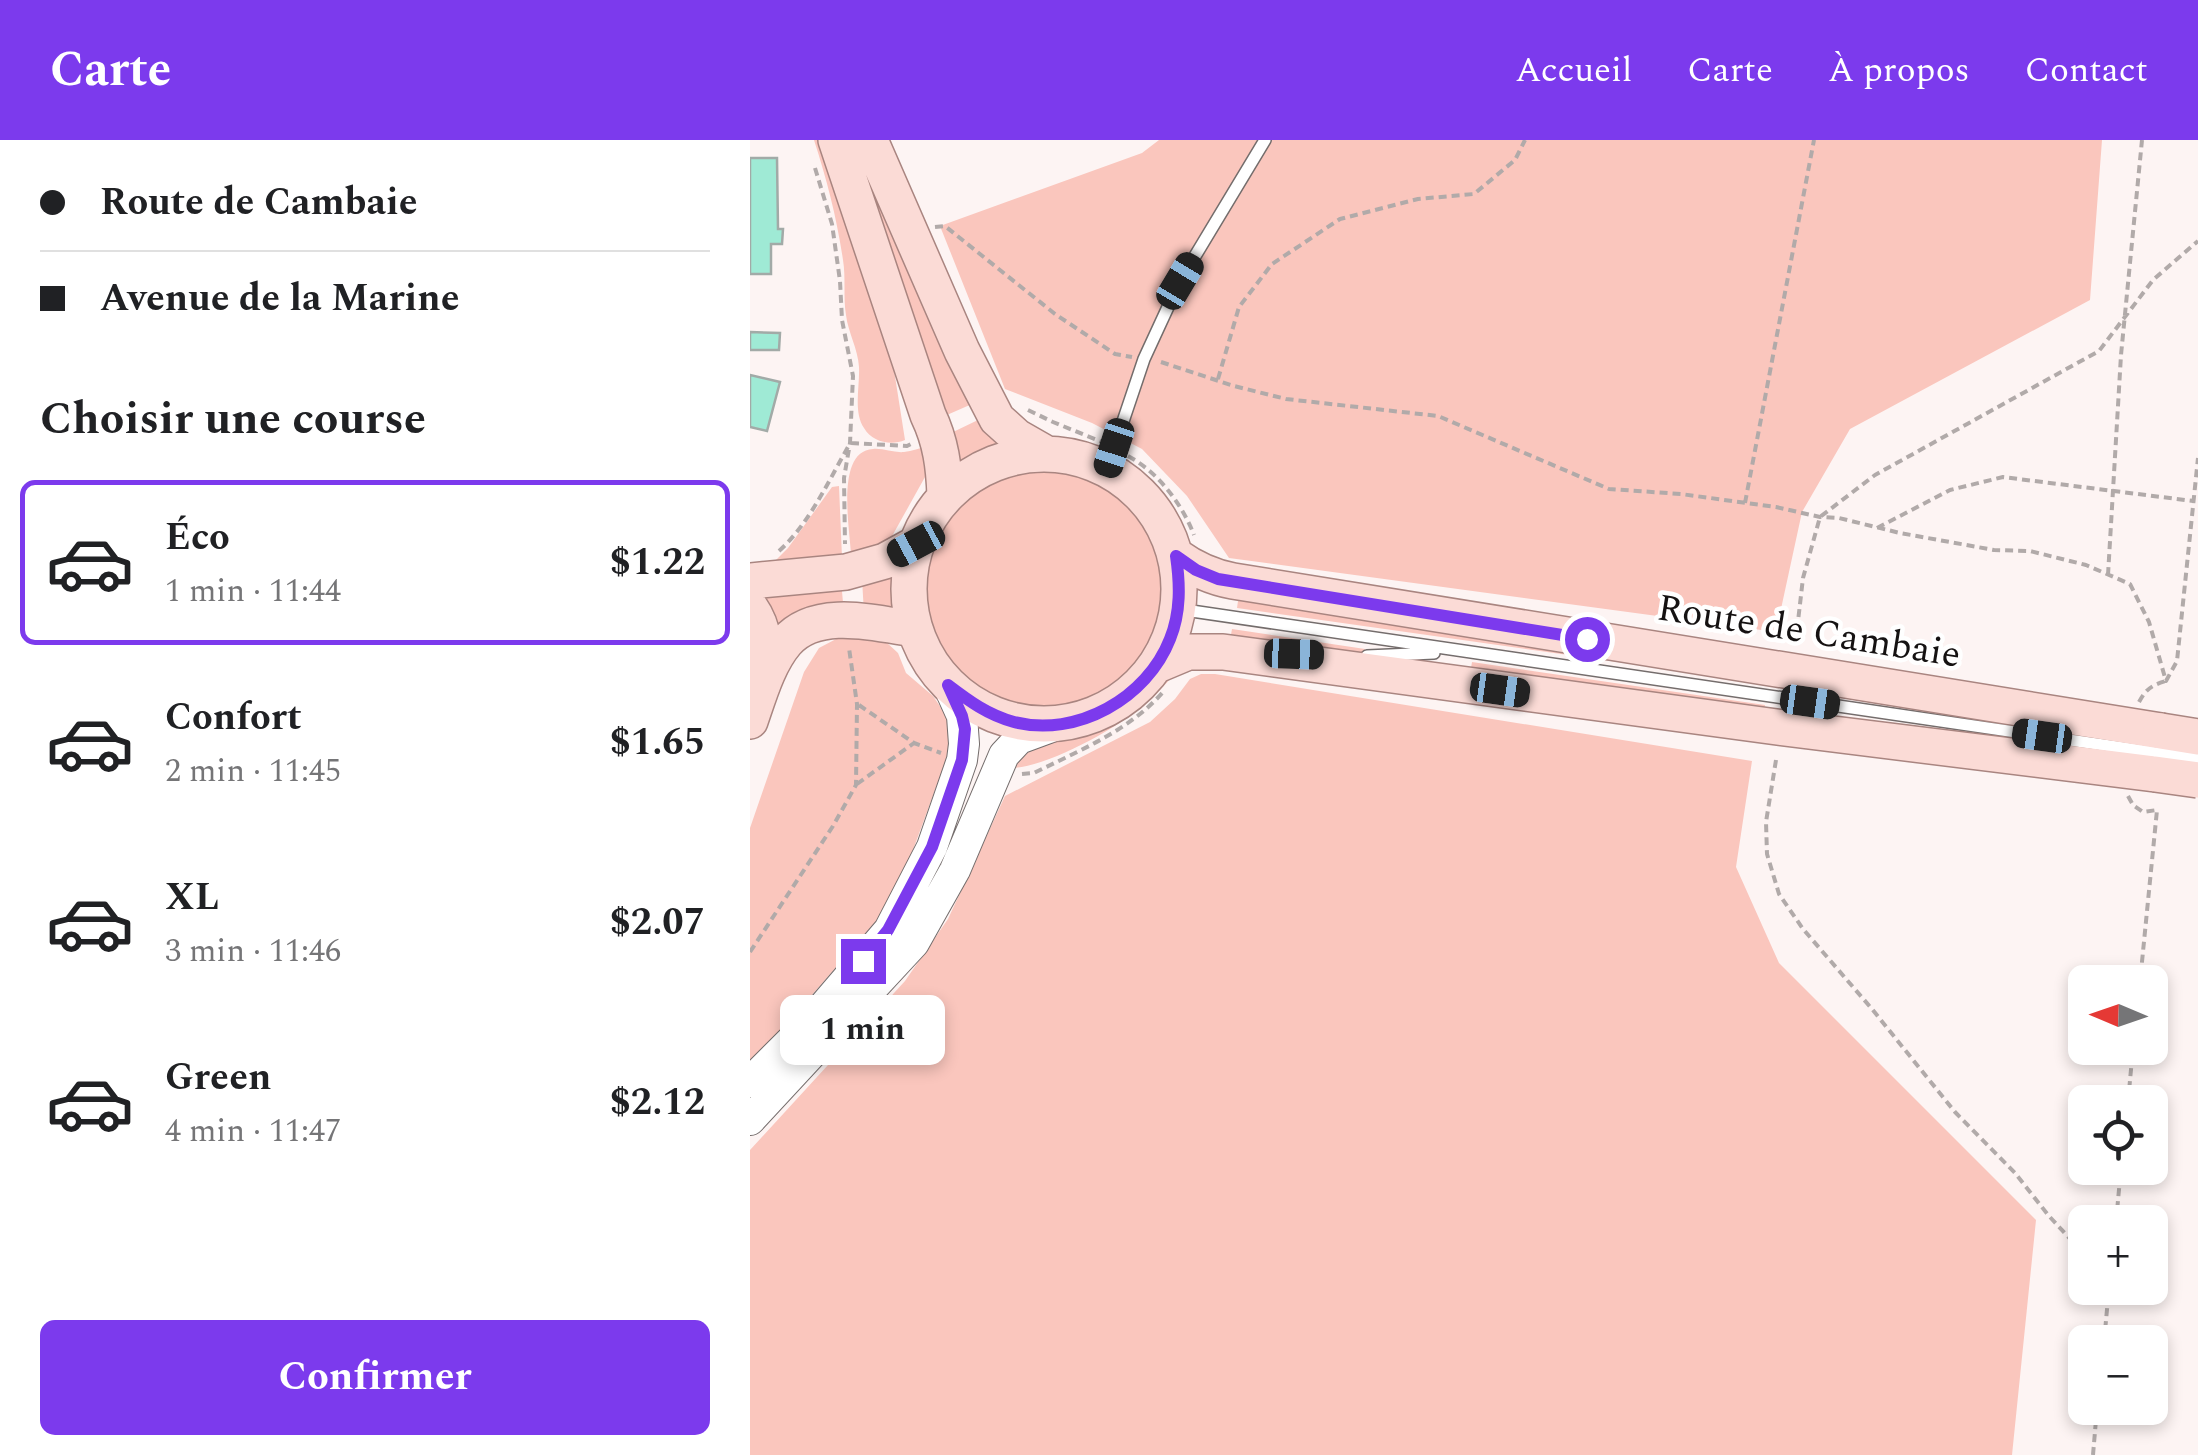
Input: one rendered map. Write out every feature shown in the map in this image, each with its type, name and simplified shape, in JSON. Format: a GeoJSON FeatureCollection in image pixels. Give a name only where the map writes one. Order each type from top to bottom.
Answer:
{"type":"FeatureCollection","features":[{"type":"Feature","properties":{"kind":"main road"},"geometry":{"type":"LineString","coordinates":[[870,140],[962,351],[997,419],[1017,437],[1045,453]]}},
{"type":"Feature","properties":{"kind":"main road"},"geometry":{"type":"LineString","coordinates":[[824,148],[936,430],[943,458],[945,496]]}},
{"type":"Feature","properties":{"kind":"main road"},"geometry":{"type":"LineString","coordinates":[[750,1082],[811,1022],[888,930],[932,847],[962,760],[962,716],[914,629],[909,601],[916,544],[928,519],[962,481],[1001,460],[1045,453],[1116,457],[1138,491],[1186,548],[1163,675],[1096,715],[1019,739],[1004,755],[955,870],[914,942],[750,1120]]}},
{"type":"Feature","properties":{"kind":"main road"},"geometry":{"type":"LineString","coordinates":[[756,704],[766,643],[758,619],[758,580],[846,572],[885,561],[916,544]]}},
{"type":"Feature","properties":{"kind":"main road","name":"Route de Cambaie"},"geometry":{"type":"LineString","coordinates":[[1186,548],[1196,570],[1218,579],[2148,752],[2198,780]]}},
{"type":"Feature","properties":{"kind":"main road"},"geometry":{"type":"LineString","coordinates":[[756,704],[775,657],[798,631],[862,620],[914,629]]}},
{"type":"Feature","properties":{"kind":"main road","name":"Route de Cambaie"},"geometry":{"type":"LineString","coordinates":[[1163,675],[1188,652],[1223,652],[1777,727],[2148,752],[2198,737]]}},
{"type":"Feature","properties":{"kind":"main road"},"geometry":{"type":"LineString","coordinates":[[948,685],[980,710],[1017,723],[1057,725]]}},
{"type":"Feature","properties":{"kind":"lane"},"geometry":{"type":"LineString","coordinates":[[1116,457],[1144,359],[1180,281],[1265,140]]}},
{"type":"Feature","properties":{"kind":"lane"},"geometry":{"type":"LineString","coordinates":[[1178,609],[2198,759]]}},
{"type":"Feature","properties":{"kind":"lane"},"geometry":{"type":"LineString","coordinates":[[801,648],[838,627]]}},
{"type":"Feature","properties":{"kind":"lane"},"geometry":{"type":"LineString","coordinates":[[1223,652],[1366,656],[1463,652]]}},
{"type":"Feature","properties":{"kind":"lane"},"geometry":{"type":"LineString","coordinates":[[756,704],[788,661]]}},
{"type":"Feature","properties":{"kind":"path"},"geometry":{"type":"LineString","coordinates":[[1218,379],[1239,307],[1272,264],[1340,220],[1418,199],[1474,194],[1515,160],[1525,140]]}},
{"type":"Feature","properties":{"kind":"path"},"geometry":{"type":"LineString","coordinates":[[1746,503],[1814,140]]}},
{"type":"Feature","properties":{"kind":"path"},"geometry":{"type":"LineString","coordinates":[[2108,575],[2124,320],[2142,140]]}},
{"type":"Feature","properties":{"kind":"path"},"geometry":{"type":"LineString","coordinates":[[824,148],[842,320],[853,376],[844,478],[846,557]]}},
{"type":"Feature","properties":{"kind":"path"},"geometry":{"type":"LineString","coordinates":[[933,227],[946,226],[1055,314],[1115,354],[1162,362],[1286,399],[1438,416],[1610,489],[1776,507],[1994,550],[2030,551],[2086,565],[2130,584],[2150,622],[2166,682]]}},
{"type":"Feature","properties":{"kind":"path"},"geometry":{"type":"LineString","coordinates":[[1796,630],[1803,578],[1820,516],[1875,475],[2099,351],[2154,280],[2198,241]]}},
{"type":"Feature","properties":{"kind":"path"},"geometry":{"type":"LineString","coordinates":[[990,404],[1012,401],[1164,486],[1187,518],[1186,548]]}},
{"type":"Feature","properties":{"kind":"path"},"geometry":{"type":"LineString","coordinates":[[850,443],[907,446],[936,430]]}},
{"type":"Feature","properties":{"kind":"path"},"geometry":{"type":"LineString","coordinates":[[758,580],[823,492],[850,443]]}},
{"type":"Feature","properties":{"kind":"path"},"geometry":{"type":"LineString","coordinates":[[2166,682],[2177,661],[2198,458]]}},
{"type":"Feature","properties":{"kind":"path"},"geometry":{"type":"LineString","coordinates":[[1876,528],[1950,490],[2003,477],[2194,502]]}},
{"type":"Feature","properties":{"kind":"path"},"geometry":{"type":"LineString","coordinates":[[838,627],[857,704],[856,785]]}},
{"type":"Feature","properties":{"kind":"path"},"geometry":{"type":"LineString","coordinates":[[1008,774],[1034,772],[1133,721],[1163,675]]}},
{"type":"Feature","properties":{"kind":"path"},"geometry":{"type":"LineString","coordinates":[[2142,965],[2157,810],[2144,812],[2133,805],[2127,794],[2148,752],[2139,702],[2153,684],[2166,682]]}},
{"type":"Feature","properties":{"kind":"path"},"geometry":{"type":"LineString","coordinates":[[857,704],[914,744],[948,755]]}},
{"type":"Feature","properties":{"kind":"path"},"geometry":{"type":"LineString","coordinates":[[750,952],[834,826],[856,785],[914,744]]}},
{"type":"Feature","properties":{"kind":"path"},"geometry":{"type":"LineString","coordinates":[[1776,760],[1766,822],[1766,854],[1779,894],[1803,929],[1956,1112],[2068,1237]]}},
{"type":"Feature","properties":{"kind":"path"},"geometry":{"type":"LineString","coordinates":[[2093,1455],[2096,1425]]}},
{"type":"Feature","properties":{"kind":"shaded area"},"geometry":{"type":"Polygon","coordinates":[[[814,140],[825,140],[900,367],[894,370],[905,440],[900,442],[877,440],[861,422],[859,367],[846,315],[841,245],[814,140]]]}},
{"type":"Feature","properties":{"kind":"shaded area"},"geometry":{"type":"Polygon","coordinates":[[[855,140],[972,404],[940,418],[855,140]]]}},
{"type":"Feature","properties":{"kind":"shaded area"},"geometry":{"type":"Polygon","coordinates":[[[1159,140],[2102,140],[2090,300],[1850,429],[1802,512],[1776,632],[1229,558],[1187,496],[1142,449],[1092,423],[1005,389],[940,226],[1142,153],[1159,140]]]}},
{"type":"Feature","properties":{"kind":"shaded area"},"geometry":{"type":"Polygon","coordinates":[[[978,420],[999,445],[954,466],[949,434],[978,420]]]}},
{"type":"Feature","properties":{"kind":"shaded area"},"geometry":{"type":"Polygon","coordinates":[[[927,446],[925,477],[886,547],[851,555],[847,493],[853,463],[861,453],[873,449],[904,452],[927,446]]]}},
{"type":"Feature","properties":{"kind":"shaded area"},"geometry":{"type":"Polygon","coordinates":[[[1042,466],[1090,476],[1130,503],[1157,543],[1167,591],[1157,639],[1130,679],[1090,706],[1042,716],[994,706],[954,679],[927,639],[917,591],[927,543],[954,503],[994,476],[1042,466]]]}},
{"type":"Feature","properties":{"kind":"shaded area"},"geometry":{"type":"Polygon","coordinates":[[[839,486],[842,557],[772,564],[832,487],[839,486]]]}},
{"type":"Feature","properties":{"kind":"shaded area"},"geometry":{"type":"Polygon","coordinates":[[[891,570],[894,620],[864,613],[862,579],[891,570]]]}},
{"type":"Feature","properties":{"kind":"shaded area"},"geometry":{"type":"Polygon","coordinates":[[[841,580],[844,614],[776,632],[757,587],[841,580]]]}},
{"type":"Feature","properties":{"kind":"shaded area"},"geometry":{"type":"Polygon","coordinates":[[[1239,594],[1759,682],[1237,608],[1239,594]]]}},
{"type":"Feature","properties":{"kind":"shaded area"},"geometry":{"type":"Polygon","coordinates":[[[1232,629],[1365,649],[1364,653],[1290,649],[1230,640],[1232,629]]]}},
{"type":"Feature","properties":{"kind":"shaded area"},"geometry":{"type":"Polygon","coordinates":[[[852,635],[885,641],[898,653],[906,673],[933,696],[946,715],[948,755],[903,877],[881,916],[750,1060],[750,828],[804,672],[819,648],[852,635]]]}},
{"type":"Feature","properties":{"kind":"shaded area"},"geometry":{"type":"Polygon","coordinates":[[[1472,662],[1765,705],[1763,718],[1470,674],[1472,662]]]}},
{"type":"Feature","properties":{"kind":"shaded area"},"geometry":{"type":"Polygon","coordinates":[[[1180,668],[1148,702],[1120,723],[1042,762],[1009,768],[1022,751],[1045,740],[1114,720],[1144,697],[1164,673],[1180,668]]]}},
{"type":"Feature","properties":{"kind":"shaded area"},"geometry":{"type":"Polygon","coordinates":[[[1201,674],[1752,761],[1736,867],[1779,963],[2036,1220],[2012,1455],[750,1455],[750,1150],[905,981],[948,919],[1005,796],[1150,722],[1190,679],[1201,674]]]}},
{"type":"Feature","properties":{"kind":"building"},"geometry":{"type":"Polygon","coordinates":[[[750,158],[777,158],[778,229],[783,229],[782,244],[771,244],[771,274],[750,274],[750,158]]]}},
{"type":"Feature","properties":{"kind":"building"},"geometry":{"type":"Polygon","coordinates":[[[750,332],[780,333],[779,350],[750,350],[750,332]]]}},
{"type":"Feature","properties":{"kind":"building"},"geometry":{"type":"Polygon","coordinates":[[[750,375],[780,382],[767,431],[750,427],[750,375]]]}},
{"type":"Feature","properties":{"kind":"route"},"geometry":{"type":"LineString","coordinates":[[863,961],[888,930],[932,847],[962,760],[965,729],[948,685],[980,710],[1017,723],[1057,725],[1096,715],[1130,695],[1157,665],[1171,638],[1180,583],[1176,556],[1218,579],[1587,639]]}}]}
